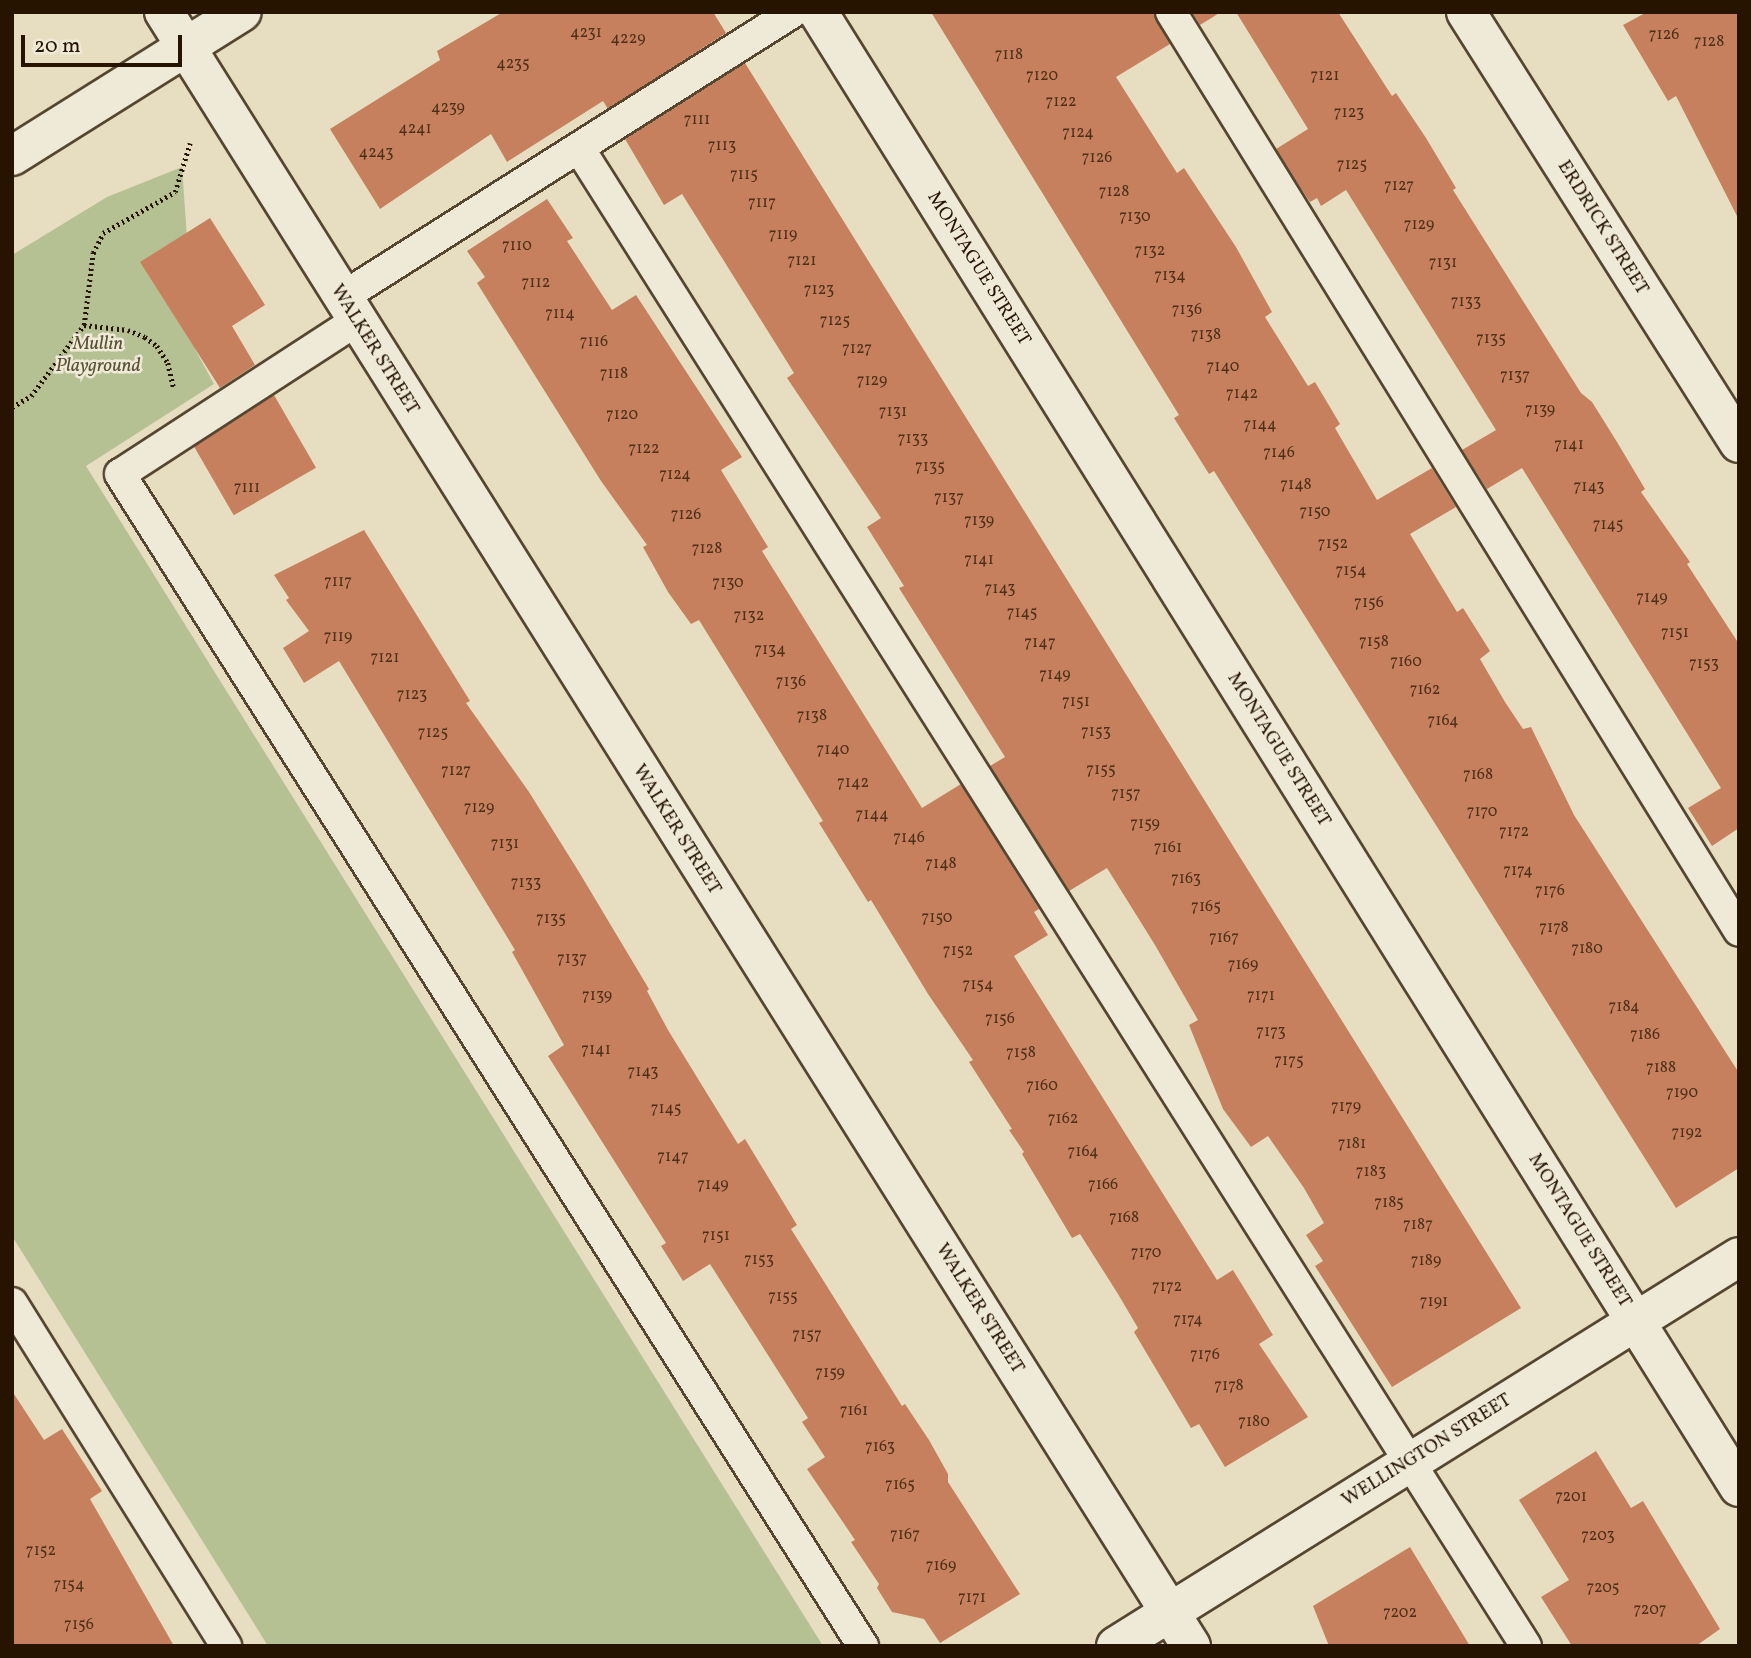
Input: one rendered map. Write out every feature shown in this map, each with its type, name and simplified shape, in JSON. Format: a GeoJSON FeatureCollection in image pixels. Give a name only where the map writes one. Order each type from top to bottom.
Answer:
{"type":"FeatureCollection","features":[{"type":"Feature","properties":{"kind":"street","name":"WALKER STREET"},"geometry":{"type":"LineString","coordinates":[[164,12],[1191,1646]]}},
{"type":"Feature","properties":{"kind":"street"},"geometry":{"type":"LineString","coordinates":[[12,156],[242,12]]}},
{"type":"Feature","properties":{"kind":"street","name":"MONTAGUE STREET"},"geometry":{"type":"LineString","coordinates":[[818,12],[1739,1487]]}},
{"type":"Feature","properties":{"kind":"street","name":"ERDRICK STREET"},"geometry":{"type":"LineString","coordinates":[[1466,12],[1739,443]]}},
{"type":"Feature","properties":{"kind":"street","name":"WELLINGTON STREET"},"geometry":{"type":"LineString","coordinates":[[1116,1646],[1739,1257]]}},
{"type":"Feature","properties":{"kind":"lane"},"geometry":{"type":"LineString","coordinates":[[793,12],[579,148],[120,474],[863,1646]]}},
{"type":"Feature","properties":{"kind":"lane"},"geometry":{"type":"LineString","coordinates":[[1171,12],[1739,931]]}},
{"type":"Feature","properties":{"kind":"lane"},"geometry":{"type":"LineString","coordinates":[[579,148],[1526,1646]]}},
{"type":"Feature","properties":{"kind":"lane"},"geometry":{"type":"LineString","coordinates":[[12,1303],[226,1646]]}},
{"type":"Feature","properties":{"kind":"path"},"geometry":{"type":"LineString","coordinates":[[12,407],[30,396],[84,325],[93,253],[103,233],[175,192],[190,143]]}},
{"type":"Feature","properties":{"kind":"path"},"geometry":{"type":"LineString","coordinates":[[84,325],[128,330],[157,346],[172,374],[174,401]]}},
{"type":"Feature","properties":{"kind":"green space","name":"Mullin Playground"},"geometry":{"type":"Polygon","coordinates":[[[182,167],[195,349],[214,384],[86,466],[823,1646],[268,1646],[12,1236],[12,255],[107,197],[182,167]]]}},
{"type":"Feature","properties":{"kind":"building"},"geometry":{"type":"Polygon","coordinates":[[[503,12],[713,12],[726,33],[608,109],[603,101],[507,162],[491,134],[380,209],[330,129],[440,60],[437,51],[503,12]]]}},
{"type":"Feature","properties":{"kind":"building"},"geometry":{"type":"Polygon","coordinates":[[[931,12],[1154,12],[1170,44],[1116,77],[1177,173],[1184,168],[1236,247],[1272,312],[1265,317],[1308,386],[1315,382],[1340,424],[1335,428],[1377,500],[1432,468],[1456,507],[1410,534],[1457,612],[1463,608],[1490,651],[1480,659],[1505,702],[1523,729],[1531,727],[1574,815],[1739,1073],[1739,1168],[1676,1208],[1214,471],[1209,474],[1174,418],[1179,415],[931,12]]]}},
{"type":"Feature","properties":{"kind":"building"},"geometry":{"type":"Polygon","coordinates":[[[1192,12],[1221,12],[1200,25],[1192,12]]]}},
{"type":"Feature","properties":{"kind":"building"},"geometry":{"type":"Polygon","coordinates":[[[1236,12],[1338,12],[1392,96],[1396,93],[1426,138],[1456,188],[1453,190],[1581,393],[1592,402],[1645,489],[1641,492],[1690,562],[1687,564],[1739,644],[1739,828],[1712,846],[1688,808],[1721,788],[1522,468],[1487,489],[1462,450],[1496,430],[1346,190],[1321,206],[1317,198],[1310,202],[1299,186],[1276,149],[1308,129],[1236,12]]]}},
{"type":"Feature","properties":{"kind":"building"},"geometry":{"type":"Polygon","coordinates":[[[1647,12],[1739,12],[1739,220],[1676,96],[1668,101],[1623,25],[1647,12]]]}},
{"type":"Feature","properties":{"kind":"building"},"geometry":{"type":"Polygon","coordinates":[[[745,63],[1521,1308],[1392,1387],[1315,1266],[1323,1261],[1306,1235],[1324,1223],[1304,1188],[1268,1136],[1251,1147],[1223,1109],[1189,1025],[1198,1020],[1155,945],[1107,868],[1069,891],[990,766],[1005,757],[899,588],[904,586],[867,527],[881,518],[787,378],[794,373],[682,194],[664,205],[625,139],[745,63]]]}},
{"type":"Feature","properties":{"kind":"building"},"geometry":{"type":"Polygon","coordinates":[[[547,199],[573,238],[567,241],[612,310],[636,295],[742,457],[721,470],[768,547],[762,551],[922,808],[961,784],[1039,909],[1034,912],[1048,935],[1014,956],[1217,1280],[1233,1270],[1273,1335],[1259,1344],[1308,1417],[1225,1467],[1199,1424],[1191,1428],[1134,1332],[1138,1328],[1118,1294],[1080,1234],[1072,1238],[1022,1154],[1024,1152],[1009,1130],[1012,1129],[969,1062],[973,1060],[928,994],[871,900],[868,902],[819,823],[823,821],[699,620],[691,624],[668,592],[643,547],[647,545],[601,481],[477,283],[485,277],[467,251],[547,199]]]}},
{"type":"Feature","properties":{"kind":"building"},"geometry":{"type":"Polygon","coordinates":[[[210,218],[265,305],[232,326],[255,365],[220,388],[140,262],[210,218]]]}},
{"type":"Feature","properties":{"kind":"building"},"geometry":{"type":"Polygon","coordinates":[[[274,395],[316,468],[234,515],[192,442],[274,395]]]}},
{"type":"Feature","properties":{"kind":"building"},"geometry":{"type":"Polygon","coordinates":[[[364,530],[470,701],[466,703],[529,792],[579,872],[649,989],[647,991],[668,1030],[738,1144],[745,1139],[797,1225],[791,1229],[902,1406],[905,1404],[929,1440],[948,1474],[948,1482],[1020,1594],[940,1643],[924,1619],[892,1612],[877,1588],[879,1584],[851,1542],[855,1540],[807,1469],[825,1457],[802,1422],[808,1418],[710,1264],[683,1281],[661,1246],[666,1243],[548,1056],[564,1045],[512,952],[515,950],[339,661],[304,683],[283,648],[309,631],[286,600],[289,598],[274,575],[364,530]]]}},
{"type":"Feature","properties":{"kind":"building"},"geometry":{"type":"Polygon","coordinates":[[[12,1391],[44,1440],[62,1429],[102,1491],[90,1499],[174,1646],[12,1646],[12,1391]]]}},
{"type":"Feature","properties":{"kind":"building"},"geometry":{"type":"Polygon","coordinates":[[[1596,1451],[1631,1508],[1643,1501],[1720,1629],[1696,1646],[1572,1646],[1541,1597],[1569,1580],[1519,1500],[1596,1451]]]}},
{"type":"Feature","properties":{"kind":"building"},"geometry":{"type":"Polygon","coordinates":[[[1410,1547],[1470,1646],[1329,1646],[1313,1606],[1410,1547]]]}}]}
